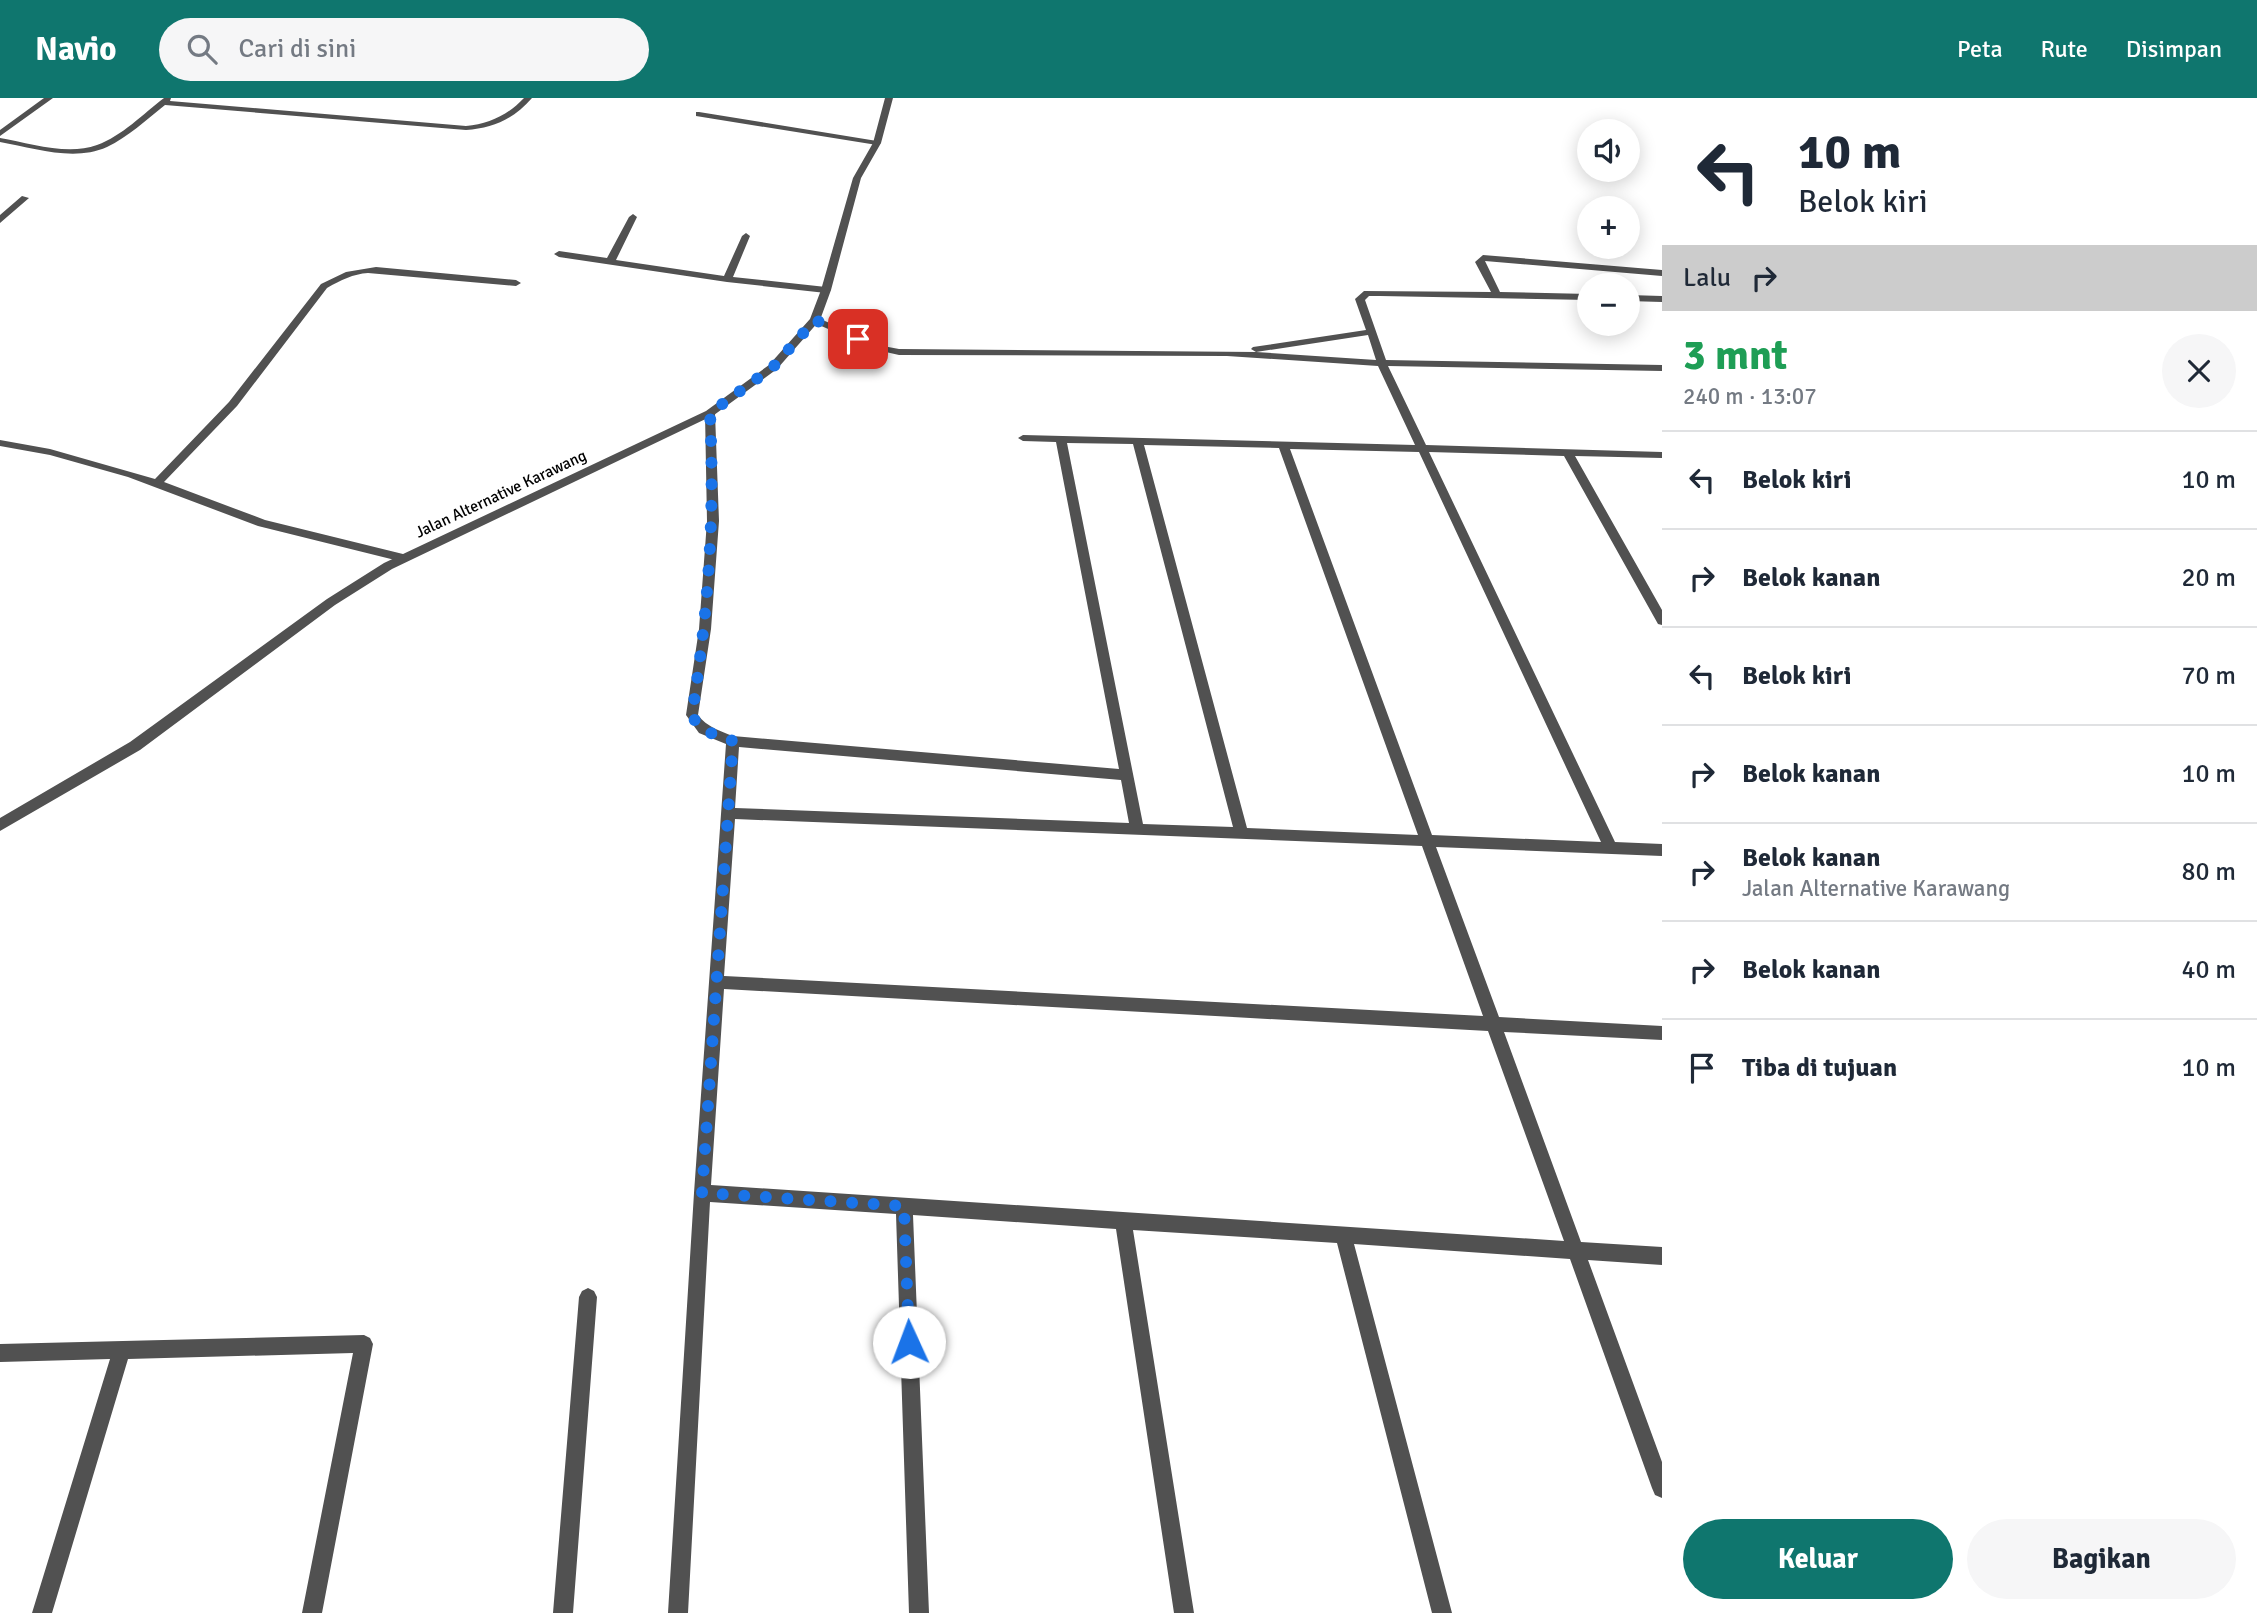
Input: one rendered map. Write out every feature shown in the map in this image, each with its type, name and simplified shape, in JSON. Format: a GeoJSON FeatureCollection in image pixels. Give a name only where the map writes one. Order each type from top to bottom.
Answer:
{"type":"FeatureCollection","features":[{"type":"Feature","properties":{"kind":"street"},"geometry":{"type":"LineString","coordinates":[[0,134],[49,98]]}},
{"type":"Feature","properties":{"kind":"street"},"geometry":{"type":"LineString","coordinates":[[0,140],[62,150],[95,149],[108,143],[166,100],[466,128],[483,127],[500,121],[528,98]]}},
{"type":"Feature","properties":{"kind":"street","name":"Jalan Alternative Karawang"},"geometry":{"type":"LineString","coordinates":[[0,824],[135,746],[331,602],[403,558],[710,413],[773,367],[815,320],[857,177],[877,143],[889,98]]}},
{"type":"Feature","properties":{"kind":"street"},"geometry":{"type":"LineString","coordinates":[[699,114],[877,143]]}},
{"type":"Feature","properties":{"kind":"street"},"geometry":{"type":"LineString","coordinates":[[0,220],[25,198]]}},
{"type":"Feature","properties":{"kind":"street"},"geometry":{"type":"LineString","coordinates":[[610,262],[633,217]]}},
{"type":"Feature","properties":{"kind":"street"},"geometry":{"type":"LineString","coordinates":[[727,279],[746,236]]}},
{"type":"Feature","properties":{"kind":"street"},"geometry":{"type":"LineString","coordinates":[[559,254],[727,279],[826,289]]}},
{"type":"Feature","properties":{"kind":"street"},"geometry":{"type":"LineString","coordinates":[[1497,295],[1480,262],[1483,258],[1662,273]]}},
{"type":"Feature","properties":{"kind":"street"},"geometry":{"type":"LineString","coordinates":[[157,483],[233,404],[324,286],[340,275],[357,270],[376,270],[516,283]]}},
{"type":"Feature","properties":{"kind":"street"},"geometry":{"type":"LineString","coordinates":[[1577,297],[1365,294],[1360,301],[1382,363],[1611,848]]}},
{"type":"Feature","properties":{"kind":"street"},"geometry":{"type":"LineString","coordinates":[[1640,298],[1662,299]]}},
{"type":"Feature","properties":{"kind":"street"},"geometry":{"type":"LineString","coordinates":[[815,320],[880,348],[898,352],[1227,353],[1382,363],[1662,368]]}},
{"type":"Feature","properties":{"kind":"street"},"geometry":{"type":"LineString","coordinates":[[1227,353],[1370,332]]}},
{"type":"Feature","properties":{"kind":"street"},"geometry":{"type":"LineString","coordinates":[[710,413],[713,521],[705,629],[692,715],[695,723],[733,741],[1126,775]]}},
{"type":"Feature","properties":{"kind":"street"},"geometry":{"type":"LineString","coordinates":[[1023,438],[1662,455]]}},
{"type":"Feature","properties":{"kind":"street"},"geometry":{"type":"LineString","coordinates":[[1061,440],[1137,829]]}},
{"type":"Feature","properties":{"kind":"street"},"geometry":{"type":"LineString","coordinates":[[1138,442],[1241,833]]}},
{"type":"Feature","properties":{"kind":"street"},"geometry":{"type":"LineString","coordinates":[[0,443],[50,452],[157,483],[262,523],[403,558]]}},
{"type":"Feature","properties":{"kind":"street"},"geometry":{"type":"LineString","coordinates":[[1284,446],[1662,1488]]}},
{"type":"Feature","properties":{"kind":"street"},"geometry":{"type":"LineString","coordinates":[[1567,452],[1662,621]]}},
{"type":"Feature","properties":{"kind":"street"},"geometry":{"type":"LineString","coordinates":[[678,1613],[702,1193],[733,741]]}},
{"type":"Feature","properties":{"kind":"street"},"geometry":{"type":"LineString","coordinates":[[729,813],[1662,850]]}},
{"type":"Feature","properties":{"kind":"street"},"geometry":{"type":"LineString","coordinates":[[717,982],[1662,1033]]}},
{"type":"Feature","properties":{"kind":"street"},"geometry":{"type":"LineString","coordinates":[[702,1193],[1662,1256]]}},
{"type":"Feature","properties":{"kind":"street"},"geometry":{"type":"LineString","coordinates":[[904,1206],[919,1613]]}},
{"type":"Feature","properties":{"kind":"street"},"geometry":{"type":"LineString","coordinates":[[1122,1220],[1184,1613]]}},
{"type":"Feature","properties":{"kind":"street"},"geometry":{"type":"LineString","coordinates":[[1343,1235],[1442,1613]]}},
{"type":"Feature","properties":{"kind":"street"},"geometry":{"type":"LineString","coordinates":[[563,1613],[588,1297]]}},
{"type":"Feature","properties":{"kind":"street"},"geometry":{"type":"LineString","coordinates":[[0,1353],[364,1344],[312,1613]]}},
{"type":"Feature","properties":{"kind":"street"},"geometry":{"type":"LineString","coordinates":[[42,1613],[122,1350]]}},
{"type":"Feature","properties":{"kind":"route"},"geometry":{"type":"LineString","coordinates":[[858,339],[815,320],[773,367],[710,413],[713,521],[705,629],[692,715],[695,723],[703,729],[733,741],[702,1193],[904,1206],[909,1342]]}}]}
